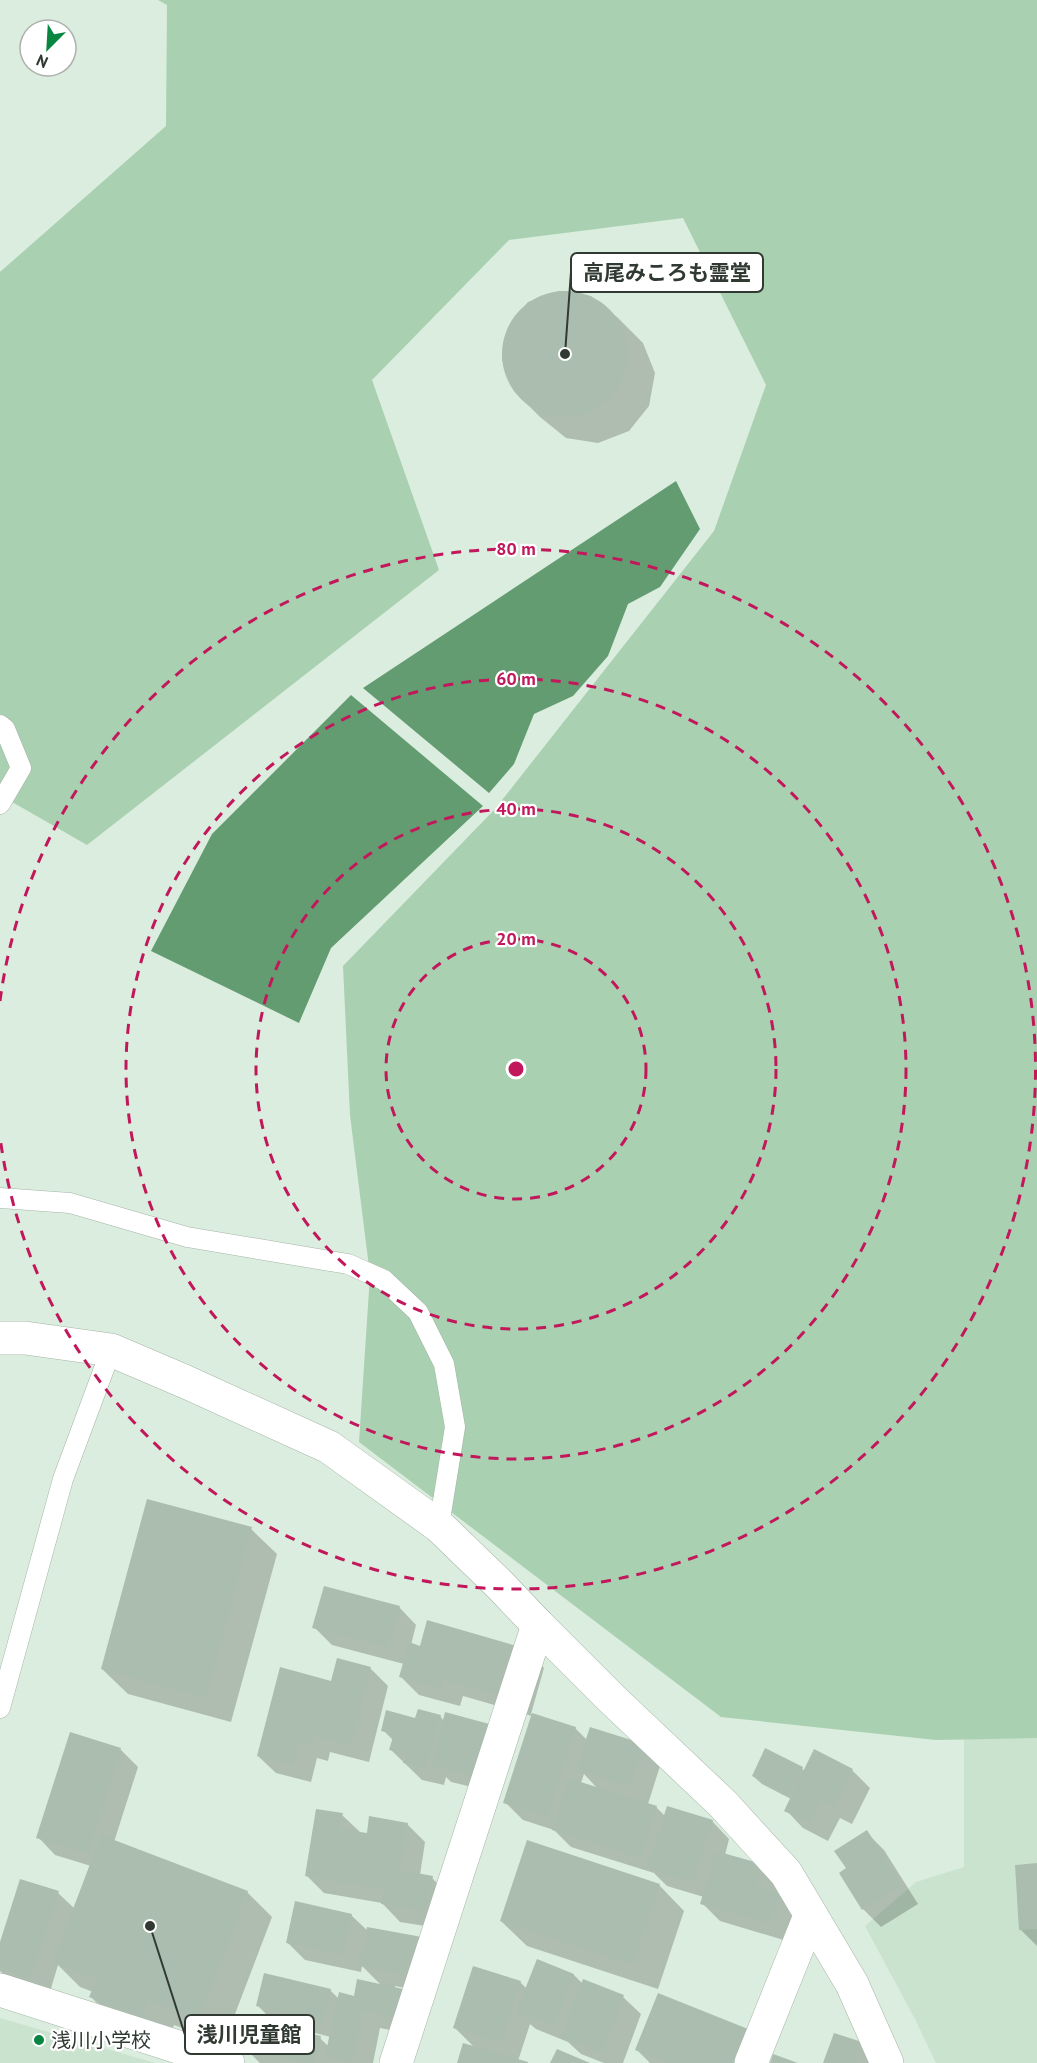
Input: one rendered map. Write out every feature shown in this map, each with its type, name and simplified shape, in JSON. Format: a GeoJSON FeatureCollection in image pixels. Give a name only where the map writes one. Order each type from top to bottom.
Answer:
{"type":"FeatureCollection","features":[{"type":"Feature","properties":{"kind":"street"},"geometry":{"type":"LineString","coordinates":[[0,1338],[25,1338],[111,1350],[186,1382],[328,1447],[439,1526],[612,1699],[723,1804],[786,1873],[852,1984],[887,2063]]}},
{"type":"Feature","properties":{"kind":"street"},"geometry":{"type":"LineString","coordinates":[[396,2063],[538,1625]]}},
{"type":"Feature","properties":{"kind":"street"},"geometry":{"type":"LineString","coordinates":[[751,2063],[810,1916]]}},
{"type":"Feature","properties":{"kind":"street"},"geometry":{"type":"LineString","coordinates":[[0,1990],[228,2063]]}},
{"type":"Feature","properties":{"kind":"lane"},"geometry":{"type":"LineString","coordinates":[[0,725],[5,729],[21,768],[0,804]]}},
{"type":"Feature","properties":{"kind":"lane"},"geometry":{"type":"LineString","coordinates":[[0,1198],[70,1203],[187,1237],[348,1264],[384,1280],[417,1312],[444,1364],[454,1427],[439,1526]]}},
{"type":"Feature","properties":{"kind":"lane"},"geometry":{"type":"LineString","coordinates":[[0,1708],[63,1479],[111,1350]]}},
{"type":"Feature","properties":{"kind":"shaded area"},"geometry":{"type":"Polygon","coordinates":[[[158,0],[1037,0],[1037,1738],[936,1740],[721,1717],[359,1442],[370,1275],[350,1115],[343,966],[495,809],[714,531],[766,385],[683,218],[509,240],[372,380],[439,570],[87,845],[0,795],[0,272],[166,126],[167,5],[158,0]]]}},
{"type":"Feature","properties":{"kind":"shaded area"},"geometry":{"type":"Polygon","coordinates":[[[676,481],[700,529],[660,587],[628,604],[608,656],[573,696],[534,714],[514,764],[489,793],[363,688],[676,481]]]}},
{"type":"Feature","properties":{"kind":"shaded area"},"geometry":{"type":"Polygon","coordinates":[[[351,695],[483,806],[331,948],[299,1023],[151,951],[212,834],[351,695]]]}},
{"type":"Feature","properties":{"kind":"shaded area"},"geometry":{"type":"Polygon","coordinates":[[[1037,1738],[1037,2063],[936,2063],[865,1926],[916,1882],[964,1867],[964,1739],[1037,1738]]]}},
{"type":"Feature","properties":{"kind":"shaded area","name":"浅川小学校"},"geometry":{"type":"Polygon","coordinates":[[[0,2018],[155,2063],[0,2063],[0,2018]]]}},
{"type":"Feature","properties":{"kind":"building"},"geometry":{"type":"Polygon","coordinates":[[[565,291],[589,295],[610,309],[624,330],[628,354],[624,378],[610,399],[589,413],[565,417],[541,413],[520,399],[506,378],[502,354],[506,330],[520,309],[541,295],[565,291]]]}},
{"type":"Feature","properties":{"kind":"building"},"geometry":{"type":"Polygon","coordinates":[[[147,1499],[252,1527],[206,1698],[101,1669],[147,1499]]]}},
{"type":"Feature","properties":{"kind":"building"},"geometry":{"type":"Polygon","coordinates":[[[324,1586],[400,1606],[388,1648],[312,1628],[324,1586]]]}},
{"type":"Feature","properties":{"kind":"building"},"geometry":{"type":"Polygon","coordinates":[[[427,1620],[527,1649],[513,1699],[445,1680],[442,1689],[399,1677],[409,1642],[420,1646],[427,1620]]]}},
{"type":"Feature","properties":{"kind":"building"},"geometry":{"type":"Polygon","coordinates":[[[337,1658],[371,1667],[351,1745],[313,1735],[311,1744],[299,1741],[293,1765],[257,1756],[280,1667],[331,1681],[337,1658]]]}},
{"type":"Feature","properties":{"kind":"building"},"geometry":{"type":"Polygon","coordinates":[[[418,1709],[441,1715],[426,1768],[403,1763],[406,1754],[389,1750],[394,1734],[381,1731],[386,1710],[415,1718],[418,1709]]]}},
{"type":"Feature","properties":{"kind":"building"},"geometry":{"type":"Polygon","coordinates":[[[445,1712],[493,1725],[480,1777],[432,1765],[445,1712]]]}},
{"type":"Feature","properties":{"kind":"building"},"geometry":{"type":"Polygon","coordinates":[[[532,1713],[576,1727],[548,1817],[503,1803],[532,1713]]]}},
{"type":"Feature","properties":{"kind":"building"},"geometry":{"type":"Polygon","coordinates":[[[590,1727],[644,1744],[630,1787],[576,1769],[590,1727]]]}},
{"type":"Feature","properties":{"kind":"building"},"geometry":{"type":"Polygon","coordinates":[[[70,1732],[121,1748],[88,1854],[36,1838],[70,1732]]]}},
{"type":"Feature","properties":{"kind":"building"},"geometry":{"type":"Polygon","coordinates":[[[765,1748],[803,1767],[788,1795],[752,1776],[765,1748]]]}},
{"type":"Feature","properties":{"kind":"building"},"geometry":{"type":"Polygon","coordinates":[[[814,1749],[853,1769],[834,1807],[822,1801],[811,1824],[784,1811],[814,1749]]]}},
{"type":"Feature","properties":{"kind":"building"},"geometry":{"type":"Polygon","coordinates":[[[568,1778],[657,1806],[641,1858],[552,1830],[568,1778]]]}},
{"type":"Feature","properties":{"kind":"building"},"geometry":{"type":"Polygon","coordinates":[[[667,1806],[713,1820],[693,1882],[647,1868],[667,1806]]]}},
{"type":"Feature","properties":{"kind":"building"},"geometry":{"type":"Polygon","coordinates":[[[316,1809],[343,1813],[339,1829],[367,1833],[369,1816],[408,1823],[400,1870],[433,1876],[426,1912],[381,1904],[383,1890],[305,1876],[316,1809]]]}},
{"type":"Feature","properties":{"kind":"building"},"geometry":{"type":"Polygon","coordinates":[[[867,1830],[902,1885],[862,1910],[839,1873],[846,1868],[834,1851],[867,1830]]]}},
{"type":"Feature","properties":{"kind":"building"},"geometry":{"type":"Polygon","coordinates":[[[101,1835],[248,1891],[199,2019],[149,2001],[143,2018],[89,1997],[97,1979],[53,1962],[101,1835]]]}},
{"type":"Feature","properties":{"kind":"building"},"geometry":{"type":"Polygon","coordinates":[[[527,1840],[660,1884],[633,1965],[500,1921],[527,1840]]]}},
{"type":"Feature","properties":{"kind":"building"},"geometry":{"type":"Polygon","coordinates":[[[716,1851],[762,1864],[756,1885],[780,1893],[770,1924],[700,1904],[716,1851]]]}},
{"type":"Feature","properties":{"kind":"building"},"geometry":{"type":"Polygon","coordinates":[[[1037,1863],[1037,1929],[1019,1930],[1015,1865],[1037,1863]]]}},
{"type":"Feature","properties":{"kind":"building"},"geometry":{"type":"Polygon","coordinates":[[[20,1879],[59,1891],[31,1978],[0,1968],[0,1942],[20,1879]]]}},
{"type":"Feature","properties":{"kind":"building"},"geometry":{"type":"Polygon","coordinates":[[[295,1901],[352,1914],[343,1955],[286,1943],[295,1901]]]}},
{"type":"Feature","properties":{"kind":"building"},"geometry":{"type":"Polygon","coordinates":[[[367,1927],[422,1937],[415,1977],[360,1966],[367,1927]]]}},
{"type":"Feature","properties":{"kind":"building"},"geometry":{"type":"Polygon","coordinates":[[[537,1959],[574,1974],[554,2026],[516,2012],[537,1959]]]}},
{"type":"Feature","properties":{"kind":"building"},"geometry":{"type":"Polygon","coordinates":[[[473,1966],[521,1981],[501,2043],[453,2028],[473,1966]]]}},
{"type":"Feature","properties":{"kind":"building"},"geometry":{"type":"Polygon","coordinates":[[[264,1973],[331,1989],[323,2023],[256,2006],[264,1973]]]}},
{"type":"Feature","properties":{"kind":"building"},"geometry":{"type":"Polygon","coordinates":[[[357,1979],[403,1989],[397,2018],[363,2011],[352,2063],[325,2056],[339,1992],[354,1996],[357,1979]]]}},
{"type":"Feature","properties":{"kind":"building"},"geometry":{"type":"Polygon","coordinates":[[[583,1979],[624,1995],[603,2053],[561,2037],[583,1979]]]}},
{"type":"Feature","properties":{"kind":"building"},"geometry":{"type":"Polygon","coordinates":[[[658,1993],[748,2029],[735,2063],[668,2063],[635,2050],[658,1993]]]}},
{"type":"Feature","properties":{"kind":"building"},"geometry":{"type":"Polygon","coordinates":[[[250,2018],[321,2036],[314,2063],[304,2063],[242,2047],[250,2018]]]}},
{"type":"Feature","properties":{"kind":"building"},"geometry":{"type":"Polygon","coordinates":[[[834,2033],[862,2042],[855,2063],[823,2063],[834,2033]]]}},
{"type":"Feature","properties":{"kind":"building"},"geometry":{"type":"Polygon","coordinates":[[[463,2043],[528,2062],[528,2063],[457,2063],[463,2043]]]}},
{"type":"Feature","properties":{"kind":"building"},"geometry":{"type":"Polygon","coordinates":[[[557,2049],[590,2063],[550,2063],[557,2049]]]}},
{"type":"Feature","properties":{"kind":"building"},"geometry":{"type":"Polygon","coordinates":[[[773,2054],[798,2063],[770,2063],[773,2054]]]}},
{"type":"Feature","properties":{"kind":"place","name":"高尾みころも霊堂"},"geometry":{"type":"Point","coordinates":[565,354]}},
{"type":"Feature","properties":{"kind":"place","name":"浅川児童館"},"geometry":{"type":"Point","coordinates":[150,1926]}},
{"type":"Feature","properties":{"kind":"place","name":"浅川小学校"},"geometry":{"type":"Point","coordinates":[39,2040]}}]}
